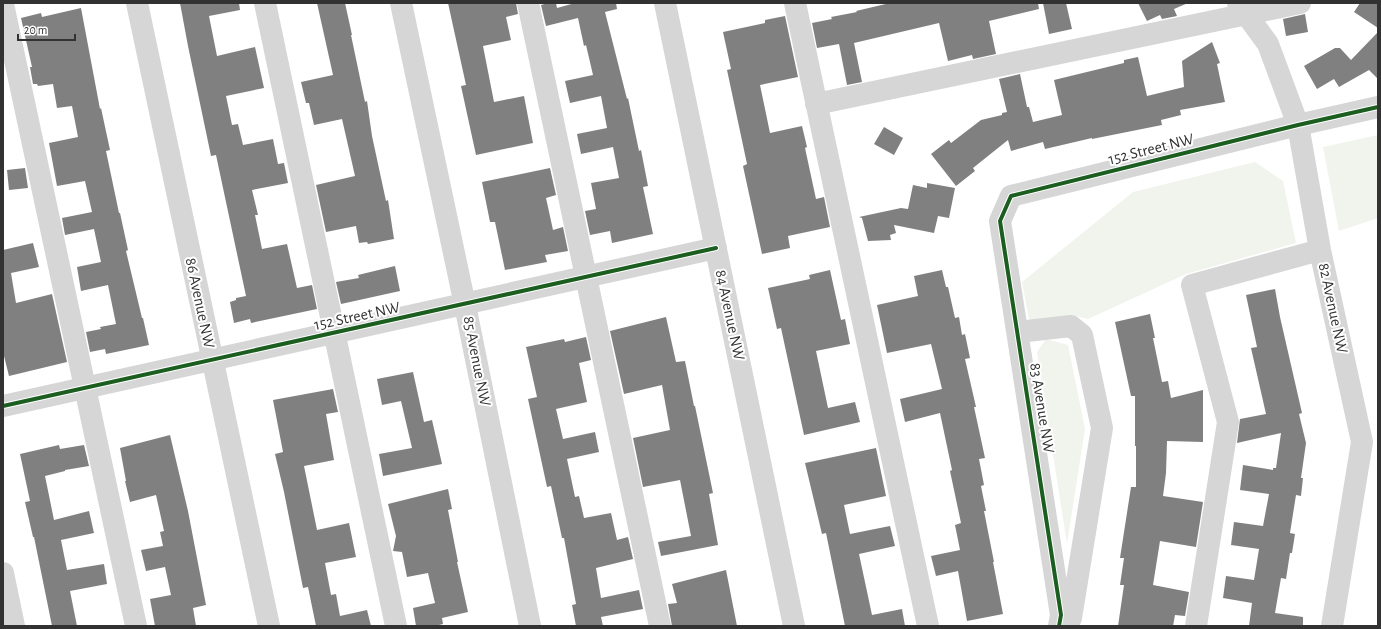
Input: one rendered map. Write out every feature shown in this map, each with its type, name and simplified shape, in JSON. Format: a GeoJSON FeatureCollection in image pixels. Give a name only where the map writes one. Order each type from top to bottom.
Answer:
{"type":"FeatureCollection","features":[{"type":"Feature","properties":{"kind":"street","name":"86 Avenue NW"},"geometry":{"type":"LineString","coordinates":[[137,3],[269,626]]}},
{"type":"Feature","properties":{"kind":"street"},"geometry":{"type":"LineString","coordinates":[[265,3],[396,626]]}},
{"type":"Feature","properties":{"kind":"street","name":"85 Avenue NW"},"geometry":{"type":"LineString","coordinates":[[401,3],[465,305],[530,626]]}},
{"type":"Feature","properties":{"kind":"street"},"geometry":{"type":"LineString","coordinates":[[528,3],[660,626]]}},
{"type":"Feature","properties":{"kind":"street","name":"84 Avenue NW"},"geometry":{"type":"LineString","coordinates":[[665,3],[794,626]]}},
{"type":"Feature","properties":{"kind":"street"},"geometry":{"type":"LineString","coordinates":[[795,3],[928,626]]}},
{"type":"Feature","properties":{"kind":"street"},"geometry":{"type":"LineString","coordinates":[[816,104],[1241,8],[1300,3]]}},
{"type":"Feature","properties":{"kind":"street"},"geometry":{"type":"LineString","coordinates":[[3,4],[136,626]]}},
{"type":"Feature","properties":{"kind":"street","name":"82 Avenue NW"},"geometry":{"type":"LineString","coordinates":[[1241,8],[1268,44],[1298,125],[1320,250],[1362,442],[1332,626]]}},
{"type":"Feature","properties":{"kind":"street","name":"152 Street NW"},"geometry":{"type":"LineString","coordinates":[[1011,196],[1298,125],[1378,107]]}},
{"type":"Feature","properties":{"kind":"street","name":"83 Avenue NW"},"geometry":{"type":"LineString","coordinates":[[1011,196],[1000,220],[1061,614],[1059,626]]}},
{"type":"Feature","properties":{"kind":"street","name":"152 Street NW"},"geometry":{"type":"LineString","coordinates":[[3,406],[212,359],[465,305],[716,248]]}},
{"type":"Feature","properties":{"kind":"street"},"geometry":{"type":"LineString","coordinates":[[1196,626],[1228,422],[1192,285],[1320,250]]}},
{"type":"Feature","properties":{"kind":"street"},"geometry":{"type":"LineString","coordinates":[[1018,332],[1071,326],[1082,335],[1102,428],[1071,618],[1067,626]]}},
{"type":"Feature","properties":{"kind":"street"},"geometry":{"type":"LineString","coordinates":[[3,573],[14,626]]}},
{"type":"Feature","properties":{"kind":"shaded area"},"geometry":{"type":"Polygon","coordinates":[[[1378,135],[1378,218],[1339,231],[1323,147],[1378,135]]]}},
{"type":"Feature","properties":{"kind":"shaded area"},"geometry":{"type":"Polygon","coordinates":[[[1255,162],[1283,181],[1296,243],[1186,274],[1088,319],[1071,315],[1030,324],[1022,282],[1133,192],[1255,162]]]}},
{"type":"Feature","properties":{"kind":"shaded area"},"geometry":{"type":"Polygon","coordinates":[[[1046,339],[1068,345],[1085,429],[1067,544],[1037,352],[1046,339]]]}},
{"type":"Feature","properties":{"kind":"building"},"geometry":{"type":"Polygon","coordinates":[[[180,3],[239,3],[240,10],[209,16],[217,56],[255,47],[264,88],[226,96],[232,125],[238,124],[243,145],[273,139],[278,164],[284,163],[288,183],[252,190],[258,215],[255,215],[262,249],[287,244],[297,288],[312,285],[317,309],[251,323],[250,319],[234,323],[230,302],[236,300],[236,298],[246,296],[216,155],[211,156],[180,3]]]}},
{"type":"Feature","properties":{"kind":"building"},"geometry":{"type":"Polygon","coordinates":[[[317,3],[345,3],[365,102],[367,101],[372,136],[386,201],[388,200],[394,239],[368,244],[367,242],[359,243],[356,226],[326,232],[316,185],[355,176],[342,119],[314,125],[309,103],[306,103],[301,82],[333,75],[317,3]]]}},
{"type":"Feature","properties":{"kind":"building"},"geometry":{"type":"Polygon","coordinates":[[[448,3],[516,3],[518,14],[506,17],[511,40],[483,46],[494,102],[524,96],[533,143],[476,155],[461,86],[466,85],[448,3]]]}},
{"type":"Feature","properties":{"kind":"building"},"geometry":{"type":"Polygon","coordinates":[[[556,3],[557,8],[575,3],[616,3],[617,9],[605,12],[627,99],[628,98],[639,151],[641,150],[648,186],[643,187],[653,234],[612,243],[610,231],[590,235],[585,211],[596,209],[591,183],[619,178],[613,147],[581,154],[577,134],[607,128],[601,96],[570,103],[565,81],[593,75],[586,45],[584,46],[578,18],[546,26],[541,5],[556,3]]]}},
{"type":"Feature","properties":{"kind":"building"},"geometry":{"type":"Polygon","coordinates":[[[890,3],[1038,3],[1039,9],[989,21],[996,54],[973,59],[972,55],[948,61],[939,23],[854,43],[862,82],[847,85],[839,44],[817,48],[812,23],[890,3]]]}},
{"type":"Feature","properties":{"kind":"building"},"geometry":{"type":"Polygon","coordinates":[[[1043,3],[1066,3],[1072,29],[1049,34],[1043,3]]]}},
{"type":"Feature","properties":{"kind":"building"},"geometry":{"type":"Polygon","coordinates":[[[1138,3],[1188,3],[1174,9],[1177,16],[1162,19],[1160,15],[1147,21],[1138,3]]]}},
{"type":"Feature","properties":{"kind":"building"},"geometry":{"type":"Polygon","coordinates":[[[1360,3],[1378,3],[1378,28],[1354,12],[1360,3]]]}},
{"type":"Feature","properties":{"kind":"building"},"geometry":{"type":"Polygon","coordinates":[[[81,8],[100,109],[101,108],[110,150],[106,151],[128,250],[126,251],[149,345],[106,354],[105,349],[90,352],[86,332],[101,329],[100,327],[116,324],[108,285],[81,291],[77,267],[101,262],[94,229],[65,235],[62,218],[92,212],[85,181],[57,186],[49,143],[78,137],[72,106],[57,108],[53,84],[38,86],[37,84],[33,84],[30,67],[32,67],[21,18],[41,13],[42,17],[81,8]]]}},
{"type":"Feature","properties":{"kind":"building"},"geometry":{"type":"Polygon","coordinates":[[[1305,14],[1308,32],[1286,36],[1283,19],[1305,14]]]}},
{"type":"Feature","properties":{"kind":"building"},"geometry":{"type":"Polygon","coordinates":[[[785,16],[798,77],[760,85],[770,133],[802,126],[816,199],[824,197],[830,227],[788,236],[790,248],[762,254],[743,166],[747,164],[727,70],[731,69],[723,32],[765,23],[765,20],[785,16]]]}},
{"type":"Feature","properties":{"kind":"building"},"geometry":{"type":"Polygon","coordinates":[[[1378,32],[1378,79],[1369,70],[1339,87],[1334,79],[1317,89],[1304,66],[1335,48],[1340,48],[1351,60],[1378,32]]]}},
{"type":"Feature","properties":{"kind":"building"},"geometry":{"type":"Polygon","coordinates":[[[1212,42],[1220,63],[1217,64],[1225,102],[1180,110],[1181,115],[1161,120],[1162,125],[1092,138],[1045,149],[1043,142],[1011,151],[1008,140],[973,168],[975,171],[956,186],[931,154],[949,140],[951,143],[981,120],[1002,115],[1002,113],[1007,112],[999,79],[1020,74],[1027,107],[1029,107],[1033,122],[1062,115],[1054,80],[1124,63],[1124,60],[1138,57],[1147,96],[1184,87],[1182,61],[1212,42]]]}},
{"type":"Feature","properties":{"kind":"building"},"geometry":{"type":"Polygon","coordinates":[[[884,127],[903,138],[894,155],[874,144],[884,127]]]}},
{"type":"Feature","properties":{"kind":"building"},"geometry":{"type":"Polygon","coordinates":[[[25,168],[28,188],[9,190],[7,170],[25,168]]]}},
{"type":"Feature","properties":{"kind":"building"},"geometry":{"type":"Polygon","coordinates":[[[550,168],[556,195],[546,198],[553,230],[563,227],[568,251],[545,255],[547,262],[505,270],[495,222],[490,222],[482,182],[550,168]]]}},
{"type":"Feature","properties":{"kind":"building"},"geometry":{"type":"Polygon","coordinates":[[[927,183],[955,188],[949,218],[938,216],[934,233],[894,225],[896,233],[890,235],[891,240],[868,241],[862,218],[859,217],[901,208],[908,209],[913,185],[927,188],[927,183]]]}},
{"type":"Feature","properties":{"kind":"building"},"geometry":{"type":"Polygon","coordinates":[[[33,243],[39,267],[11,273],[16,303],[52,294],[67,362],[9,376],[3,352],[3,250],[33,243]]]}},
{"type":"Feature","properties":{"kind":"building"},"geometry":{"type":"Polygon","coordinates":[[[395,266],[400,291],[341,304],[336,282],[359,278],[358,275],[395,266]]]}},
{"type":"Feature","properties":{"kind":"building"},"geometry":{"type":"Polygon","coordinates":[[[830,270],[841,320],[845,319],[850,344],[816,351],[828,408],[855,402],[860,422],[804,435],[781,328],[777,329],[768,288],[810,279],[809,275],[830,270]]]}},
{"type":"Feature","properties":{"kind":"building"},"geometry":{"type":"Polygon","coordinates":[[[942,270],[946,287],[948,287],[955,318],[959,317],[962,335],[965,334],[970,358],[965,359],[976,407],[974,407],[985,458],[979,459],[984,485],[981,486],[986,511],[984,511],[1003,614],[967,621],[958,571],[936,576],[931,556],[960,550],[955,525],[961,523],[940,413],[905,422],[900,399],[942,389],[931,344],[887,353],[877,305],[918,296],[914,276],[942,270]]]}},
{"type":"Feature","properties":{"kind":"building"},"geometry":{"type":"Polygon","coordinates":[[[1275,289],[1302,413],[1299,414],[1306,443],[1301,478],[1303,478],[1301,496],[1296,495],[1290,533],[1295,534],[1292,553],[1290,553],[1286,579],[1281,578],[1275,613],[1303,617],[1303,626],[1249,626],[1252,603],[1223,598],[1226,576],[1254,580],[1259,549],[1231,545],[1234,522],[1263,526],[1269,494],[1240,490],[1243,465],[1273,470],[1273,468],[1276,468],[1281,433],[1237,443],[1240,419],[1266,414],[1251,348],[1257,347],[1246,295],[1275,289]]]}},
{"type":"Feature","properties":{"kind":"building"},"geometry":{"type":"Polygon","coordinates":[[[1150,314],[1155,338],[1153,338],[1162,382],[1168,381],[1171,398],[1203,390],[1203,442],[1167,441],[1166,473],[1163,496],[1203,502],[1196,547],[1160,541],[1153,585],[1189,592],[1185,616],[1175,615],[1173,626],[1118,626],[1124,585],[1120,585],[1124,558],[1120,558],[1131,487],[1136,487],[1136,446],[1135,396],[1131,396],[1115,322],[1150,314]]]}},
{"type":"Feature","properties":{"kind":"building"},"geometry":{"type":"Polygon","coordinates":[[[666,317],[676,362],[685,361],[713,493],[709,494],[718,545],[661,556],[658,542],[691,536],[680,480],[643,487],[633,438],[670,430],[662,385],[624,394],[610,331],[666,317]]]}},
{"type":"Feature","properties":{"kind":"building"},"geometry":{"type":"Polygon","coordinates":[[[586,337],[591,360],[579,363],[587,402],[556,409],[563,439],[595,432],[599,452],[567,459],[575,497],[579,496],[584,518],[611,513],[617,540],[628,537],[633,559],[596,568],[601,598],[639,590],[643,609],[601,617],[603,626],[576,626],[572,605],[576,604],[564,538],[562,538],[551,486],[547,487],[528,399],[537,397],[526,347],[564,339],[565,342],[586,337]]]}},
{"type":"Feature","properties":{"kind":"building"},"geometry":{"type":"Polygon","coordinates":[[[413,372],[424,422],[432,420],[442,464],[383,476],[379,454],[412,448],[401,401],[382,405],[377,379],[413,372]]]}},
{"type":"Feature","properties":{"kind":"building"},"geometry":{"type":"Polygon","coordinates":[[[333,389],[338,412],[326,414],[334,460],[304,466],[317,530],[349,523],[356,557],[325,563],[331,595],[336,594],[340,616],[367,610],[371,626],[316,626],[308,587],[303,588],[275,454],[283,452],[273,400],[333,389]]]}},
{"type":"Feature","properties":{"kind":"building"},"geometry":{"type":"Polygon","coordinates":[[[170,435],[188,511],[206,605],[193,608],[196,626],[155,626],[150,599],[171,595],[165,567],[146,571],[141,550],[163,546],[160,532],[164,531],[156,495],[130,502],[120,448],[170,435]]]}},
{"type":"Feature","properties":{"kind":"building"},"geometry":{"type":"Polygon","coordinates":[[[59,445],[60,449],[84,445],[89,466],[65,470],[45,476],[54,520],[89,511],[94,533],[61,540],[67,570],[104,564],[107,584],[70,591],[77,626],[52,626],[34,537],[25,502],[30,501],[20,454],[59,445]]]}},
{"type":"Feature","properties":{"kind":"building"},"geometry":{"type":"Polygon","coordinates":[[[876,448],[886,496],[844,505],[850,534],[890,526],[895,546],[859,554],[872,615],[902,609],[905,626],[845,626],[826,533],[822,534],[805,463],[876,448]]]}},
{"type":"Feature","properties":{"kind":"building"},"geometry":{"type":"Polygon","coordinates":[[[448,489],[452,509],[448,510],[468,612],[442,618],[443,624],[435,626],[416,626],[413,608],[435,603],[428,573],[407,577],[402,552],[393,551],[396,536],[388,504],[448,489]]]}},
{"type":"Feature","properties":{"kind":"building"},"geometry":{"type":"Polygon","coordinates":[[[726,570],[737,626],[672,626],[668,604],[677,603],[672,584],[726,570]]]}},
{"type":"Feature","properties":{"kind":"cycle path"},"geometry":{"type":"LineString","coordinates":[[1059,626],[1061,615],[1000,221],[1011,196],[1298,125],[1378,107]]}},
{"type":"Feature","properties":{"kind":"cycle path"},"geometry":{"type":"LineString","coordinates":[[3,406],[716,248]]}}]}
